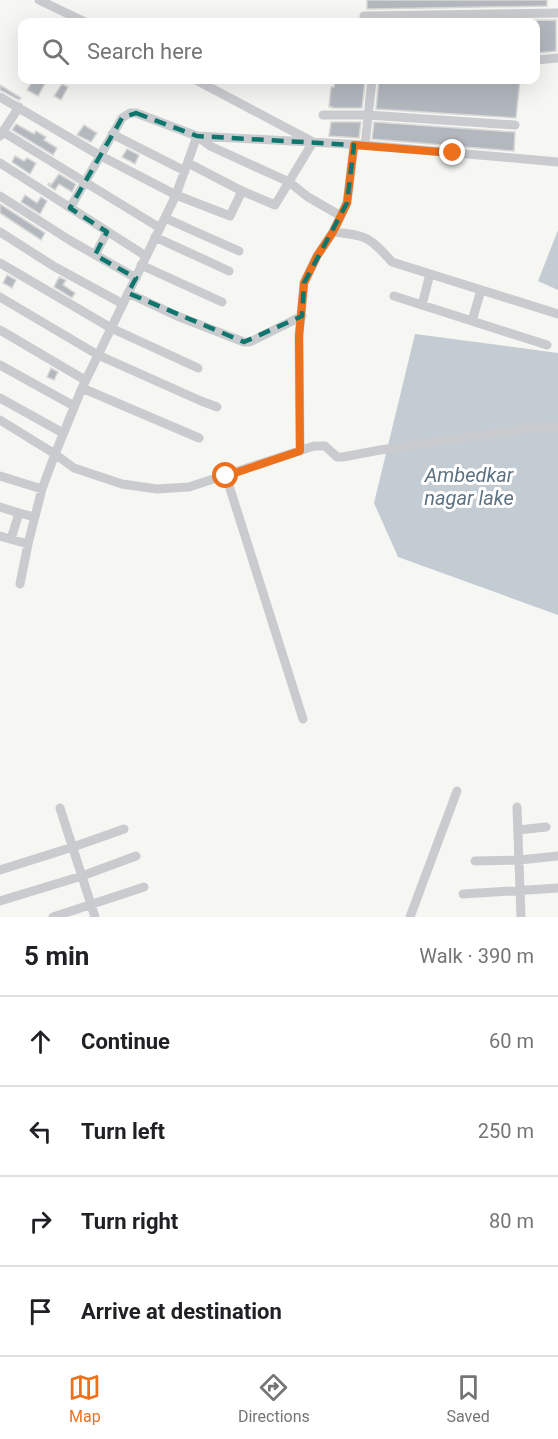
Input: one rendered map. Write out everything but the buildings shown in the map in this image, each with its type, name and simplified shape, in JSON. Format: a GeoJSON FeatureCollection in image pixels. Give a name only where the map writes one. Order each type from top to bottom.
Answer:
{"type":"FeatureCollection","features":[{"type":"Feature","properties":{"kind":"street"},"geometry":{"type":"LineString","coordinates":[[39,0],[77,18]]}},
{"type":"Feature","properties":{"kind":"street"},"geometry":{"type":"LineString","coordinates":[[364,16],[558,13]]}},
{"type":"Feature","properties":{"kind":"street"},"geometry":{"type":"LineString","coordinates":[[540,60],[558,58]]}},
{"type":"Feature","properties":{"kind":"street"},"geometry":{"type":"LineString","coordinates":[[204,84],[313,142]]}},
{"type":"Feature","properties":{"kind":"street"},"geometry":{"type":"LineString","coordinates":[[365,146],[372,84]]}},
{"type":"Feature","properties":{"kind":"street"},"geometry":{"type":"LineString","coordinates":[[0,97],[99,155],[176,195],[230,216],[242,191]]}},
{"type":"Feature","properties":{"kind":"street"},"geometry":{"type":"LineString","coordinates":[[19,107],[1,134],[160,228]]}},
{"type":"Feature","properties":{"kind":"street"},"geometry":{"type":"LineString","coordinates":[[70,208],[122,117],[136,113],[197,136],[210,146],[289,182],[308,197],[340,216]]}},
{"type":"Feature","properties":{"kind":"street"},"geometry":{"type":"LineString","coordinates":[[323,115],[368,115],[516,125]]}},
{"type":"Feature","properties":{"kind":"street"},"geometry":{"type":"LineString","coordinates":[[112,134],[275,205],[313,142]]}},
{"type":"Feature","properties":{"kind":"street"},"geometry":{"type":"LineString","coordinates":[[197,136],[354,145],[535,160],[558,164]]}},
{"type":"Feature","properties":{"kind":"street"},"geometry":{"type":"LineString","coordinates":[[20,585],[42,489],[63,433],[83,384],[176,195],[197,136]]}},
{"type":"Feature","properties":{"kind":"street"},"geometry":{"type":"LineString","coordinates":[[300,451],[299,336],[304,283],[347,203],[354,145]]}},
{"type":"Feature","properties":{"kind":"street"},"geometry":{"type":"LineString","coordinates":[[0,163],[107,232],[144,261],[222,302]]}},
{"type":"Feature","properties":{"kind":"street"},"geometry":{"type":"LineString","coordinates":[[0,196],[71,242],[135,278]]}},
{"type":"Feature","properties":{"kind":"street"},"geometry":{"type":"LineString","coordinates":[[165,218],[238,251]]}},
{"type":"Feature","properties":{"kind":"street"},"geometry":{"type":"LineString","coordinates":[[0,232],[55,267],[123,304]]}},
{"type":"Feature","properties":{"kind":"street"},"geometry":{"type":"LineString","coordinates":[[95,255],[107,232]]}},
{"type":"Feature","properties":{"kind":"street"},"geometry":{"type":"LineString","coordinates":[[333,232],[356,234],[367,238],[379,247],[392,262],[558,314]]}},
{"type":"Feature","properties":{"kind":"street"},"geometry":{"type":"LineString","coordinates":[[155,237],[229,271]]}},
{"type":"Feature","properties":{"kind":"street"},"geometry":{"type":"LineString","coordinates":[[0,263],[111,328],[198,368]]}},
{"type":"Feature","properties":{"kind":"street"},"geometry":{"type":"LineString","coordinates":[[422,305],[430,274]]}},
{"type":"Feature","properties":{"kind":"street"},"geometry":{"type":"LineString","coordinates":[[472,321],[481,290]]}},
{"type":"Feature","properties":{"kind":"street"},"geometry":{"type":"LineString","coordinates":[[128,293],[177,316],[244,342],[250,342],[302,316]]}},
{"type":"Feature","properties":{"kind":"street"},"geometry":{"type":"LineString","coordinates":[[394,296],[547,345]]}},
{"type":"Feature","properties":{"kind":"street"},"geometry":{"type":"LineString","coordinates":[[0,297],[98,355],[201,402],[217,406]]}},
{"type":"Feature","properties":{"kind":"street"},"geometry":{"type":"LineString","coordinates":[[0,330],[83,384],[199,438]]}},
{"type":"Feature","properties":{"kind":"street"},"geometry":{"type":"LineString","coordinates":[[0,365],[74,406]]}},
{"type":"Feature","properties":{"kind":"street"},"geometry":{"type":"LineString","coordinates":[[0,398],[63,433]]}},
{"type":"Feature","properties":{"kind":"street"},"geometry":{"type":"LineString","coordinates":[[0,420],[74,468],[122,484],[157,489],[189,487],[314,446],[325,446],[337,457],[343,457],[531,428],[558,427]]}},
{"type":"Feature","properties":{"kind":"street"},"geometry":{"type":"LineString","coordinates":[[0,476],[42,489]]}},
{"type":"Feature","properties":{"kind":"street"},"geometry":{"type":"LineString","coordinates":[[226,476],[303,719]]}},
{"type":"Feature","properties":{"kind":"street"},"geometry":{"type":"LineString","coordinates":[[0,507],[35,517]]}},
{"type":"Feature","properties":{"kind":"street"},"geometry":{"type":"LineString","coordinates":[[11,539],[19,513]]}},
{"type":"Feature","properties":{"kind":"street"},"geometry":{"type":"LineString","coordinates":[[0,536],[28,544]]}},
{"type":"Feature","properties":{"kind":"street"},"geometry":{"type":"LineString","coordinates":[[410,917],[457,791]]}},
{"type":"Feature","properties":{"kind":"street"},"geometry":{"type":"LineString","coordinates":[[517,807],[521,917]]}},
{"type":"Feature","properties":{"kind":"street"},"geometry":{"type":"LineString","coordinates":[[60,808],[94,917]]}},
{"type":"Feature","properties":{"kind":"street"},"geometry":{"type":"LineString","coordinates":[[518,830],[546,827]]}},
{"type":"Feature","properties":{"kind":"street"},"geometry":{"type":"LineString","coordinates":[[0,870],[124,829]]}},
{"type":"Feature","properties":{"kind":"street"},"geometry":{"type":"LineString","coordinates":[[0,901],[82,876],[136,856]]}},
{"type":"Feature","properties":{"kind":"street"},"geometry":{"type":"LineString","coordinates":[[475,861],[558,856]]}},
{"type":"Feature","properties":{"kind":"street"},"geometry":{"type":"LineString","coordinates":[[52,917],[144,887]]}},
{"type":"Feature","properties":{"kind":"street"},"geometry":{"type":"LineString","coordinates":[[463,894],[558,888]]}},
{"type":"Feature","properties":{"kind":"highlighted area"},"geometry":{"type":"Polygon","coordinates":[[[136,113],[197,136],[354,145],[347,203],[304,283],[302,316],[244,342],[128,293],[136,278],[95,255],[107,232],[70,208],[122,118],[136,113]]]}},
{"type":"Feature","properties":{"kind":"water"},"geometry":{"type":"Polygon","coordinates":[[[558,230],[558,290],[538,281],[558,230]]]}},
{"type":"Feature","properties":{"kind":"water","name":"Ambedkar nagar lake"},"geometry":{"type":"Polygon","coordinates":[[[415,334],[558,353],[558,615],[398,557],[374,503],[415,334]]]}},
{"type":"Feature","properties":{"kind":"route"},"geometry":{"type":"LineString","coordinates":[[226,476],[300,451],[299,336],[304,283],[347,203],[354,145],[453,153]]}}]}
